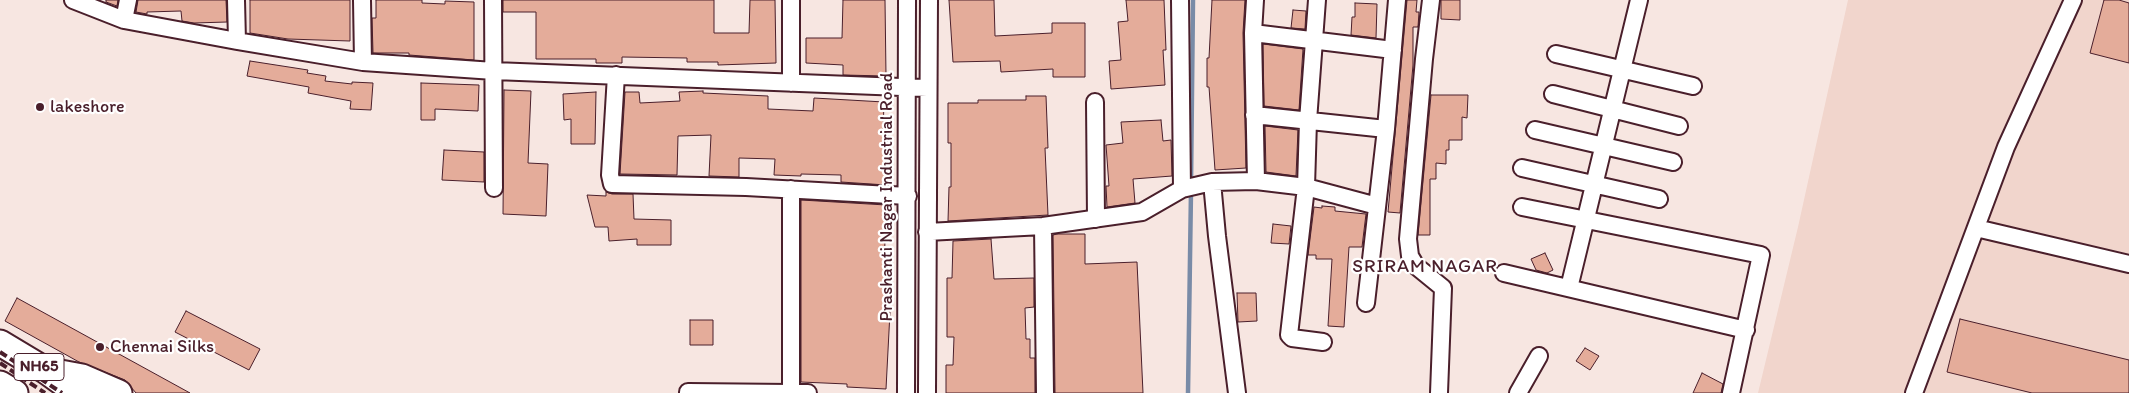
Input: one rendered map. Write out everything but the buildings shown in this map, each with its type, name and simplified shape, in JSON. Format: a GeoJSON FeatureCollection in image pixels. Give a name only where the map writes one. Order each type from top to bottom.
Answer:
{"type":"FeatureCollection","features":[{"type":"Feature","properties":{"kind":"highway","name":"NH65"},"geometry":{"type":"LineString","coordinates":[[0,343],[46,370],[77,393]]}},
{"type":"Feature","properties":{"kind":"highway"},"geometry":{"type":"LineString","coordinates":[[46,370],[82,377],[119,393]]}},
{"type":"Feature","properties":{"kind":"highway","name":"NH65"},"geometry":{"type":"LineString","coordinates":[[0,384],[15,393]]}},
{"type":"Feature","properties":{"kind":"street"},"geometry":{"type":"LineString","coordinates":[[74,0],[124,20],[363,62],[494,71],[927,88]]}},
{"type":"Feature","properties":{"kind":"street"},"geometry":{"type":"LineString","coordinates":[[124,20],[128,0]]}},
{"type":"Feature","properties":{"kind":"street"},"geometry":{"type":"LineString","coordinates":[[236,0],[237,41]]}},
{"type":"Feature","properties":{"kind":"street"},"geometry":{"type":"LineString","coordinates":[[362,0],[363,62]]}},
{"type":"Feature","properties":{"kind":"street"},"geometry":{"type":"LineString","coordinates":[[493,0],[494,188]]}},
{"type":"Feature","properties":{"kind":"street"},"geometry":{"type":"LineString","coordinates":[[791,0],[791,83]]}},
{"type":"Feature","properties":{"kind":"street","name":"Prashanti Nagar Industrial Road"},"geometry":{"type":"LineString","coordinates":[[906,393],[907,0]]}},
{"type":"Feature","properties":{"kind":"street"},"geometry":{"type":"LineString","coordinates":[[928,393],[927,88],[929,0]]}},
{"type":"Feature","properties":{"kind":"street"},"geometry":{"type":"LineString","coordinates":[[1180,0],[1184,189]]}},
{"type":"Feature","properties":{"kind":"street"},"geometry":{"type":"LineString","coordinates":[[1255,0],[1253,33],[1256,181]]}},
{"type":"Feature","properties":{"kind":"street"},"geometry":{"type":"LineString","coordinates":[[1317,0],[1308,121],[1306,187],[1289,335],[1292,338],[1323,342]]}},
{"type":"Feature","properties":{"kind":"street"},"geometry":{"type":"LineString","coordinates":[[1366,303],[1386,129],[1397,0]]}},
{"type":"Feature","properties":{"kind":"street"},"geometry":{"type":"LineString","coordinates":[[1431,0],[1408,239],[1410,256],[1416,266],[1443,288],[1439,393]]}},
{"type":"Feature","properties":{"kind":"street"},"geometry":{"type":"LineString","coordinates":[[1569,288],[1639,0]]}},
{"type":"Feature","properties":{"kind":"street"},"geometry":{"type":"LineString","coordinates":[[1914,393],[2006,147],[2073,0]]}},
{"type":"Feature","properties":{"kind":"street"},"geometry":{"type":"LineString","coordinates":[[1253,33],[1393,50]]}},
{"type":"Feature","properties":{"kind":"street"},"geometry":{"type":"LineString","coordinates":[[1556,54],[1693,86]]}},
{"type":"Feature","properties":{"kind":"street"},"geometry":{"type":"LineString","coordinates":[[616,75],[610,175],[612,184],[791,189],[908,196]]}},
{"type":"Feature","properties":{"kind":"street"},"geometry":{"type":"LineString","coordinates":[[1553,94],[1679,126]]}},
{"type":"Feature","properties":{"kind":"street"},"geometry":{"type":"LineString","coordinates":[[1095,102],[1096,218]]}},
{"type":"Feature","properties":{"kind":"street"},"geometry":{"type":"LineString","coordinates":[[1254,115],[1386,129]]}},
{"type":"Feature","properties":{"kind":"street"},"geometry":{"type":"LineString","coordinates":[[1535,130],[1673,162]]}},
{"type":"Feature","properties":{"kind":"street"},"geometry":{"type":"LineString","coordinates":[[1522,168],[1659,198]]}},
{"type":"Feature","properties":{"kind":"street"},"geometry":{"type":"LineString","coordinates":[[927,232],[1043,226],[1142,212],[1184,189],[1212,182],[1256,181],[1306,187],[1377,206]]}},
{"type":"Feature","properties":{"kind":"street"},"geometry":{"type":"LineString","coordinates":[[1212,182],[1217,236],[1238,393]]}},
{"type":"Feature","properties":{"kind":"street"},"geometry":{"type":"LineString","coordinates":[[790,393],[791,189]]}},
{"type":"Feature","properties":{"kind":"street"},"geometry":{"type":"LineString","coordinates":[[1522,207],[1761,255],[1731,393]]}},
{"type":"Feature","properties":{"kind":"street"},"geometry":{"type":"LineString","coordinates":[[1043,226],[1045,393]]}},
{"type":"Feature","properties":{"kind":"street"},"geometry":{"type":"LineString","coordinates":[[1976,228],[2129,264]]}},
{"type":"Feature","properties":{"kind":"street"},"geometry":{"type":"LineString","coordinates":[[1504,273],[1746,330]]}},
{"type":"Feature","properties":{"kind":"street"},"geometry":{"type":"LineString","coordinates":[[1518,393],[1538,356]]}},
{"type":"Feature","properties":{"kind":"street"},"geometry":{"type":"LineString","coordinates":[[688,392],[808,393]]}},
{"type":"Feature","properties":{"kind":"shaded area"},"geometry":{"type":"Polygon","coordinates":[[[1848,0],[2129,0],[2129,393],[1758,393],[1798,227],[1848,0]]]}},
{"type":"Feature","properties":{"kind":"waterway"},"geometry":{"type":"LineString","coordinates":[[1191,184],[1193,0]]}},
{"type":"Feature","properties":{"kind":"waterway"},"geometry":{"type":"LineString","coordinates":[[1188,393],[1191,191]]}},
{"type":"Feature","properties":{"kind":"railway"},"geometry":{"type":"LineString","coordinates":[[0,352],[62,393]]}},
{"type":"Feature","properties":{"kind":"railway"},"geometry":{"type":"LineString","coordinates":[[0,363],[45,393]]}},
{"type":"Feature","properties":{"kind":"place","name":"lakeshore"},"geometry":{"type":"Point","coordinates":[40,107]}},
{"type":"Feature","properties":{"kind":"place","name":"Chennai Silks"},"geometry":{"type":"Point","coordinates":[100,347]}},
{"type":"Feature","properties":{"kind":"district","name":"SRIRAM NAGAR"},"geometry":{"type":"Point","coordinates":[1425,267]}}]}
